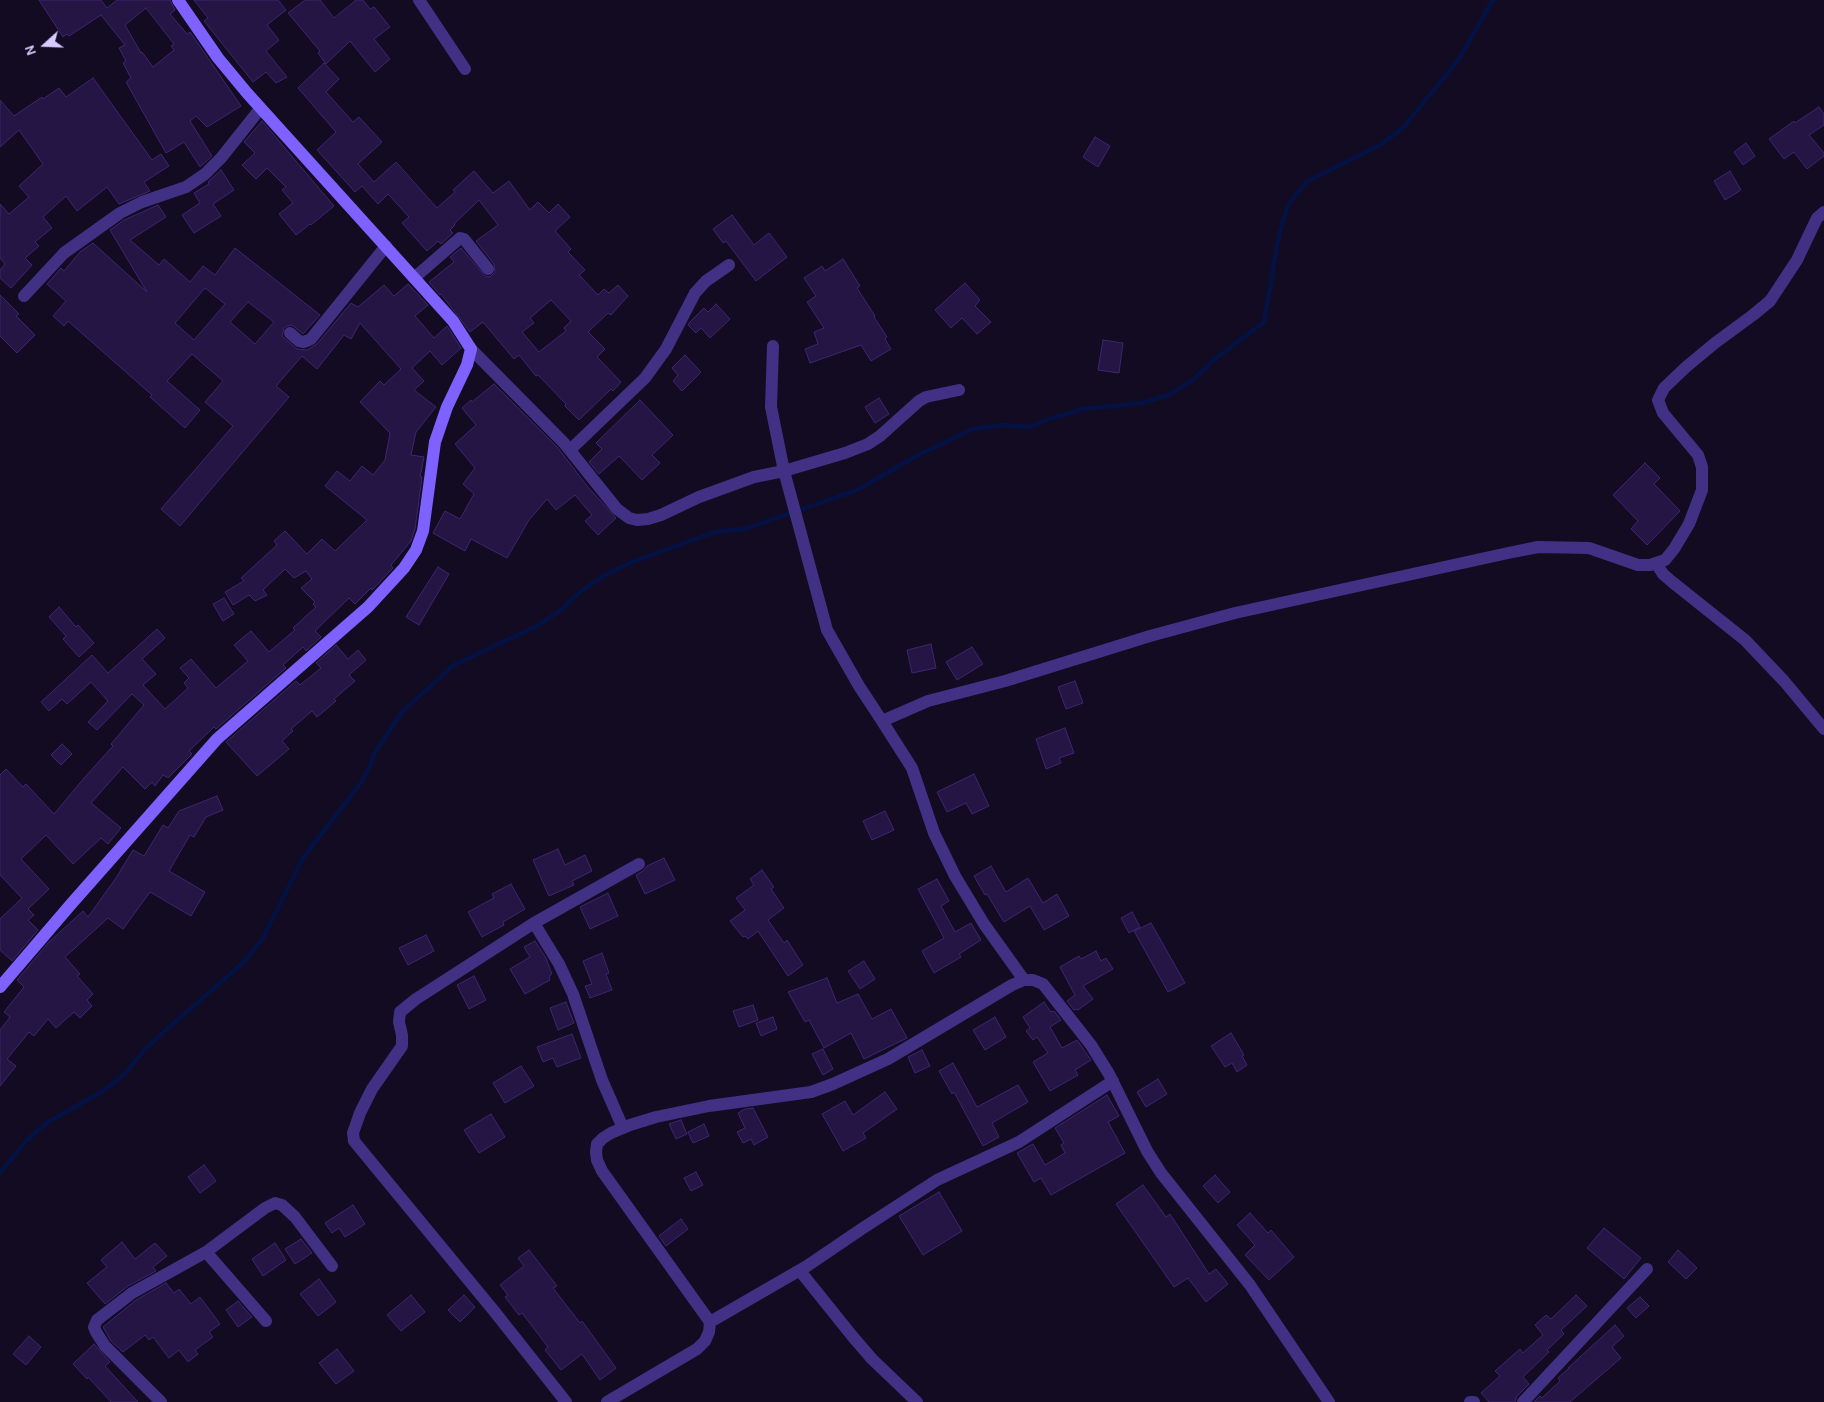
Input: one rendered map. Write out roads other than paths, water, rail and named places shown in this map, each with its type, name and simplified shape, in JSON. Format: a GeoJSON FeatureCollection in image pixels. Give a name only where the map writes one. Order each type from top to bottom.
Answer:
{"type":"FeatureCollection","features":[{"type":"Feature","properties":{"kind":"street"},"geometry":{"type":"LineString","coordinates":[[178,0],[218,58],[260,109],[453,321],[471,349],[570,450],[618,509],[629,518],[637,520],[648,519],[699,497],[754,477],[784,472],[846,453],[868,444],[880,436],[926,397],[959,390]]}},
{"type":"Feature","properties":{"kind":"street"},"geometry":{"type":"LineString","coordinates":[[419,0],[465,69]]}},
{"type":"Feature","properties":{"kind":"street"},"geometry":{"type":"LineString","coordinates":[[24,296],[64,253],[114,217],[142,202],[186,187],[205,174],[221,158],[260,109]]}},
{"type":"Feature","properties":{"kind":"street"},"geometry":{"type":"LineString","coordinates":[[882,721],[928,701],[1005,681],[1150,636],[1236,613],[1508,552],[1538,547],[1589,548],[1638,565],[1650,565],[1665,560],[1674,549],[1688,524],[1702,490],[1702,467],[1698,455],[1663,413],[1658,400],[1664,388],[1686,367],[1770,301],[1797,260],[1817,218],[1824,212]]}},
{"type":"Feature","properties":{"kind":"street"},"geometry":{"type":"LineString","coordinates":[[414,278],[460,238],[464,239],[488,268]]}},
{"type":"Feature","properties":{"kind":"street"},"geometry":{"type":"LineString","coordinates":[[290,333],[299,341],[304,342],[311,339],[386,246]]}},
{"type":"Feature","properties":{"kind":"street"},"geometry":{"type":"LineString","coordinates":[[570,450],[645,378],[666,349],[694,293],[706,281],[729,265]]}},
{"type":"Feature","properties":{"kind":"street"},"geometry":{"type":"LineString","coordinates":[[773,346],[771,407],[784,472],[827,630],[859,686],[912,768],[934,833],[955,876],[984,924],[1024,980]]}},
{"type":"Feature","properties":{"kind":"street"},"geometry":{"type":"LineString","coordinates":[[0,987],[217,739],[368,607],[404,568],[416,550],[423,531],[435,442],[444,415],[467,365],[471,349]]}},
{"type":"Feature","properties":{"kind":"street"},"geometry":{"type":"LineString","coordinates":[[1656,563],[1663,574],[1671,581],[1745,640],[1784,681],[1824,728]]}},
{"type":"Feature","properties":{"kind":"street"},"geometry":{"type":"LineString","coordinates":[[566,1402],[500,1318],[354,1141],[353,1133],[360,1112],[372,1089],[402,1046],[399,1022],[400,1012],[534,923],[639,864]]}},
{"type":"Feature","properties":{"kind":"street"},"geometry":{"type":"LineString","coordinates":[[534,923],[559,964],[573,994],[602,1080],[623,1128]]}},
{"type":"Feature","properties":{"kind":"street"},"geometry":{"type":"LineString","coordinates":[[607,1402],[697,1349],[705,1341],[709,1332],[710,1322],[602,1171],[597,1160],[598,1144],[611,1133],[656,1117],[782,1097],[818,1089],[858,1074],[888,1059],[994,995],[1024,980],[1033,980],[1043,984],[1091,1045],[1113,1081],[1147,1152],[1161,1174],[1250,1286],[1329,1402]]}},
{"type":"Feature","properties":{"kind":"street"},"geometry":{"type":"LineString","coordinates":[[710,1322],[800,1271],[938,1180],[1019,1142],[1113,1081]]}},
{"type":"Feature","properties":{"kind":"street"},"geometry":{"type":"LineString","coordinates":[[160,1402],[105,1346],[94,1327],[97,1320],[132,1293],[206,1252],[259,1212],[275,1203],[282,1205],[295,1217],[332,1266]]}},
{"type":"Feature","properties":{"kind":"street"},"geometry":{"type":"LineString","coordinates":[[206,1252],[266,1321]]}},
{"type":"Feature","properties":{"kind":"street"},"geometry":{"type":"LineString","coordinates":[[1523,1402],[1647,1268]]}},
{"type":"Feature","properties":{"kind":"street"},"geometry":{"type":"LineString","coordinates":[[800,1271],[852,1337],[878,1366],[917,1402]]}},
{"type":"Feature","properties":{"kind":"waterway"},"geometry":{"type":"LineString","coordinates":[[0,1173],[27,1140],[48,1122],[103,1091],[126,1073],[145,1049],[244,962],[263,938],[303,858],[363,780],[376,751],[402,712],[454,665],[537,626],[561,610],[581,591],[605,575],[632,562],[715,532],[745,529],[857,490],[920,454],[973,429],[1001,425],[1029,427],[1084,409],[1142,403],[1169,395],[1193,380],[1215,359],[1264,322],[1279,235],[1288,205],[1306,182],[1380,145],[1403,128],[1459,59],[1491,3],[1495,0]]}}]}
